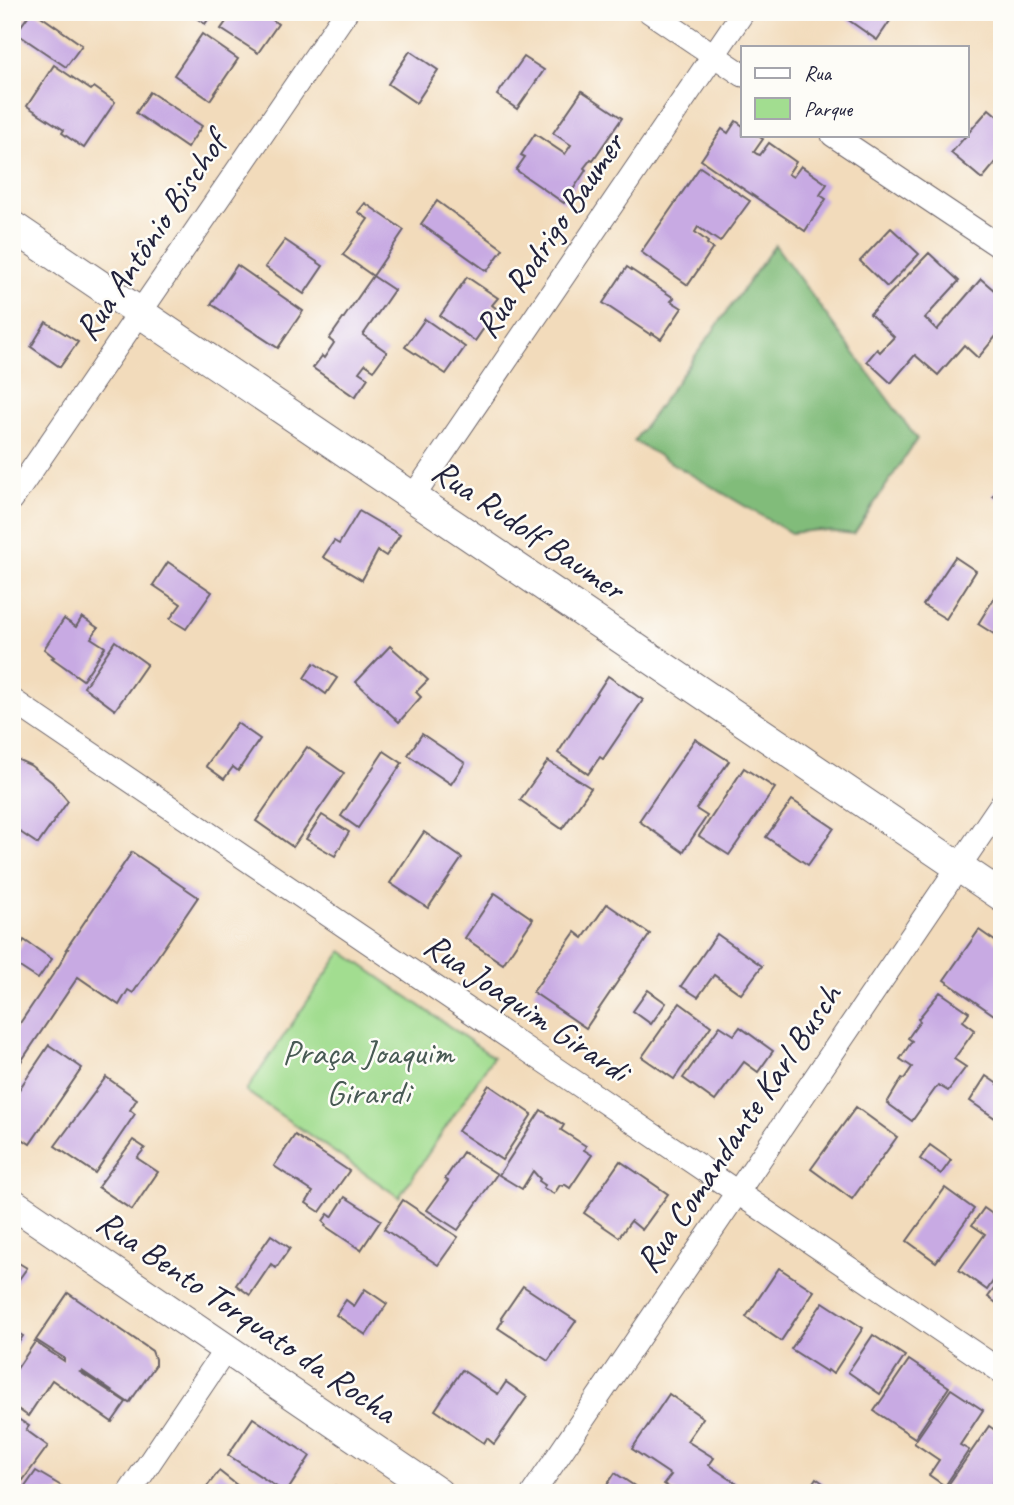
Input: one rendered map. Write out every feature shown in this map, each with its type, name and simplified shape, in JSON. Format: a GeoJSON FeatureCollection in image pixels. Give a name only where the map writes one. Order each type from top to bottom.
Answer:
{"type":"FeatureCollection","features":[{"type":"Feature","properties":{"kind":"street","name":"Rua Antônio Bischof"},"geometry":{"type":"LineString","coordinates":[[12,499],[346,12]]}},
{"type":"Feature","properties":{"kind":"street"},"geometry":{"type":"LineString","coordinates":[[650,12],[741,74]]}},
{"type":"Feature","properties":{"kind":"street","name":"Rua Rodrigo Baumer"},"geometry":{"type":"LineString","coordinates":[[412,496],[743,12]]}},
{"type":"Feature","properties":{"kind":"street"},"geometry":{"type":"LineString","coordinates":[[834,136],[1002,248]]}},
{"type":"Feature","properties":{"kind":"street","name":"Rua Rudolf Baumer"},"geometry":{"type":"LineString","coordinates":[[12,226],[1002,896]]}},
{"type":"Feature","properties":{"kind":"street","name":"Rua Joaquim Girardi"},"geometry":{"type":"LineString","coordinates":[[12,700],[1002,1372]]}},
{"type":"Feature","properties":{"kind":"street","name":"Rua Comandante Karl Busch"},"geometry":{"type":"LineString","coordinates":[[533,1493],[1002,803]]}},
{"type":"Feature","properties":{"kind":"street","name":"Rua Bento Torquato da Rocha"},"geometry":{"type":"LineString","coordinates":[[12,1203],[438,1493]]}},
{"type":"Feature","properties":{"kind":"street"},"geometry":{"type":"LineString","coordinates":[[129,1493],[226,1349]]}},
{"type":"Feature","properties":{"kind":"green space"},"geometry":{"type":"Polygon","coordinates":[[[775,245],[917,439],[854,534],[818,530],[791,533],[634,441],[775,245]]]}},
{"type":"Feature","properties":{"kind":"green space","name":"Praça Joaquim Girardi"},"geometry":{"type":"Polygon","coordinates":[[[342,951],[493,1057],[399,1197],[246,1091],[342,951]]]}},
{"type":"Feature","properties":{"kind":"building"},"geometry":{"type":"Polygon","coordinates":[[[31,12],[35,12],[82,45],[66,67],[16,33],[31,12]]]}},
{"type":"Feature","properties":{"kind":"building"},"geometry":{"type":"Polygon","coordinates":[[[188,12],[213,12],[205,24],[188,12]]]}},
{"type":"Feature","properties":{"kind":"building"},"geometry":{"type":"Polygon","coordinates":[[[233,12],[262,12],[278,24],[258,53],[221,29],[233,12]]]}},
{"type":"Feature","properties":{"kind":"building"},"geometry":{"type":"Polygon","coordinates":[[[837,12],[896,12],[877,40],[837,12]]]}},
{"type":"Feature","properties":{"kind":"building"},"geometry":{"type":"Polygon","coordinates":[[[202,34],[238,59],[210,100],[174,75],[202,34]]]}},
{"type":"Feature","properties":{"kind":"building"},"geometry":{"type":"Polygon","coordinates":[[[410,51],[438,70],[416,103],[388,84],[410,51]]]}},
{"type":"Feature","properties":{"kind":"building"},"geometry":{"type":"Polygon","coordinates":[[[524,57],[544,70],[517,109],[497,95],[524,57]]]}},
{"type":"Feature","properties":{"kind":"building"},"geometry":{"type":"Polygon","coordinates":[[[54,65],[91,90],[94,87],[115,102],[84,148],[62,133],[64,130],[27,106],[54,65]]]}},
{"type":"Feature","properties":{"kind":"building"},"geometry":{"type":"Polygon","coordinates":[[[582,91],[622,118],[593,160],[584,168],[586,170],[564,203],[516,170],[525,157],[521,155],[535,134],[565,154],[571,145],[553,133],[582,91]]]}},
{"type":"Feature","properties":{"kind":"building"},"geometry":{"type":"Polygon","coordinates":[[[150,92],[202,126],[187,148],[136,113],[150,92]]]}},
{"type":"Feature","properties":{"kind":"building"},"geometry":{"type":"Polygon","coordinates":[[[989,109],[1002,120],[1002,155],[982,179],[951,153],[989,109]]]}},
{"type":"Feature","properties":{"kind":"building"},"geometry":{"type":"Polygon","coordinates":[[[736,121],[741,125],[741,136],[758,136],[763,139],[754,152],[760,155],[769,143],[796,162],[788,174],[793,177],[801,166],[827,184],[820,195],[826,199],[805,231],[701,160],[722,129],[728,133],[736,121]]]}},
{"type":"Feature","properties":{"kind":"building"},"geometry":{"type":"Polygon","coordinates":[[[700,167],[750,201],[720,242],[698,227],[695,232],[713,248],[688,285],[641,252],[700,167]]]}},
{"type":"Feature","properties":{"kind":"building"},"geometry":{"type":"Polygon","coordinates":[[[437,201],[503,249],[487,271],[421,224],[437,201]]]}},
{"type":"Feature","properties":{"kind":"building"},"geometry":{"type":"Polygon","coordinates":[[[365,203],[404,230],[373,276],[343,255],[368,219],[358,212],[365,203]]]}},
{"type":"Feature","properties":{"kind":"building"},"geometry":{"type":"Polygon","coordinates":[[[891,228],[919,254],[887,287],[860,261],[891,228]]]}},
{"type":"Feature","properties":{"kind":"building"},"geometry":{"type":"Polygon","coordinates":[[[285,240],[323,266],[304,294],[265,267],[285,240]]]}},
{"type":"Feature","properties":{"kind":"building"},"geometry":{"type":"Polygon","coordinates":[[[929,253],[959,281],[925,318],[937,330],[981,279],[1002,297],[1002,329],[978,358],[964,345],[938,375],[915,355],[891,383],[867,361],[877,349],[880,352],[894,337],[870,314],[929,253]]]}},
{"type":"Feature","properties":{"kind":"building"},"geometry":{"type":"Polygon","coordinates":[[[237,265],[303,311],[278,348],[211,304],[237,265]]]}},
{"type":"Feature","properties":{"kind":"building"},"geometry":{"type":"Polygon","coordinates":[[[627,267],[674,298],[671,301],[682,308],[661,339],[603,303],[627,267]]]}},
{"type":"Feature","properties":{"kind":"building"},"geometry":{"type":"Polygon","coordinates":[[[373,276],[394,290],[363,335],[387,352],[374,370],[365,364],[359,372],[368,378],[355,397],[313,368],[334,343],[329,339],[373,276]]]}},
{"type":"Feature","properties":{"kind":"building"},"geometry":{"type":"Polygon","coordinates":[[[467,277],[498,298],[492,305],[497,309],[475,341],[440,316],[467,277]]]}},
{"type":"Feature","properties":{"kind":"building"},"geometry":{"type":"Polygon","coordinates":[[[425,319],[465,347],[446,374],[405,347],[425,319]]]}},
{"type":"Feature","properties":{"kind":"building"},"geometry":{"type":"Polygon","coordinates":[[[46,322],[78,342],[60,367],[31,347],[46,322]]]}},
{"type":"Feature","properties":{"kind":"building"},"geometry":{"type":"Polygon","coordinates":[[[1002,482],[1002,502],[993,496],[1002,482]]]}},
{"type":"Feature","properties":{"kind":"building"},"geometry":{"type":"Polygon","coordinates":[[[359,511],[400,535],[386,556],[378,551],[362,580],[323,557],[334,541],[339,544],[359,511]]]}},
{"type":"Feature","properties":{"kind":"building"},"geometry":{"type":"Polygon","coordinates":[[[955,557],[976,571],[946,619],[923,605],[955,557]]]}},
{"type":"Feature","properties":{"kind":"building"},"geometry":{"type":"Polygon","coordinates":[[[168,562],[212,592],[186,629],[170,619],[181,604],[153,585],[168,562]]]}},
{"type":"Feature","properties":{"kind":"building"},"geometry":{"type":"Polygon","coordinates":[[[998,592],[1002,594],[1002,639],[978,624],[998,592]]]}},
{"type":"Feature","properties":{"kind":"building"},"geometry":{"type":"Polygon","coordinates":[[[82,617],[98,628],[91,638],[105,647],[83,680],[44,649],[64,619],[76,627],[82,617]]]}},
{"type":"Feature","properties":{"kind":"building"},"geometry":{"type":"Polygon","coordinates":[[[115,641],[147,664],[115,710],[84,687],[115,641]]]}},
{"type":"Feature","properties":{"kind":"building"},"geometry":{"type":"Polygon","coordinates":[[[390,646],[428,680],[416,692],[421,697],[399,722],[356,682],[390,646]]]}},
{"type":"Feature","properties":{"kind":"building"},"geometry":{"type":"Polygon","coordinates":[[[314,663],[337,678],[326,694],[304,678],[314,663]]]}},
{"type":"Feature","properties":{"kind":"building"},"geometry":{"type":"Polygon","coordinates":[[[608,676],[643,700],[603,759],[600,757],[588,774],[558,753],[608,676]]]}},
{"type":"Feature","properties":{"kind":"building"},"geometry":{"type":"Polygon","coordinates":[[[237,723],[260,739],[238,771],[233,767],[224,779],[206,766],[237,723]]]}},
{"type":"Feature","properties":{"kind":"building"},"geometry":{"type":"Polygon","coordinates":[[[422,734],[465,763],[451,784],[408,755],[422,734]]]}},
{"type":"Feature","properties":{"kind":"building"},"geometry":{"type":"Polygon","coordinates":[[[695,739],[729,761],[696,809],[707,816],[683,852],[639,821],[695,739]]]}},
{"type":"Feature","properties":{"kind":"building"},"geometry":{"type":"Polygon","coordinates":[[[307,747],[344,773],[293,847],[256,821],[307,747]]]}},
{"type":"Feature","properties":{"kind":"building"},"geometry":{"type":"Polygon","coordinates":[[[384,751],[402,763],[358,828],[341,816],[384,751]]]}},
{"type":"Feature","properties":{"kind":"building"},"geometry":{"type":"Polygon","coordinates":[[[12,757],[30,765],[52,782],[68,801],[38,844],[20,832],[12,843],[12,757]]]}},
{"type":"Feature","properties":{"kind":"building"},"geometry":{"type":"Polygon","coordinates":[[[548,761],[591,788],[562,829],[520,800],[548,761]]]}},
{"type":"Feature","properties":{"kind":"building"},"geometry":{"type":"Polygon","coordinates":[[[744,768],[775,788],[729,855],[699,836],[744,768]]]}},
{"type":"Feature","properties":{"kind":"building"},"geometry":{"type":"Polygon","coordinates":[[[792,800],[834,828],[808,865],[766,837],[792,800]]]}},
{"type":"Feature","properties":{"kind":"building"},"geometry":{"type":"Polygon","coordinates":[[[322,815],[349,832],[335,856],[306,839],[322,815]]]}},
{"type":"Feature","properties":{"kind":"building"},"geometry":{"type":"Polygon","coordinates":[[[424,832],[462,858],[428,908],[390,883],[424,832]]]}},
{"type":"Feature","properties":{"kind":"building"},"geometry":{"type":"Polygon","coordinates":[[[132,852],[198,897],[133,993],[128,990],[119,1005],[78,977],[18,1066],[12,1062],[12,1035],[132,852]]]}},
{"type":"Feature","properties":{"kind":"building"},"geometry":{"type":"Polygon","coordinates":[[[495,893],[533,919],[503,964],[465,938],[495,893]]]}},
{"type":"Feature","properties":{"kind":"building"},"geometry":{"type":"Polygon","coordinates":[[[607,904],[650,934],[586,1028],[533,992],[575,932],[583,938],[607,904]]]}},
{"type":"Feature","properties":{"kind":"building"},"geometry":{"type":"Polygon","coordinates":[[[979,930],[1002,946],[1002,1009],[997,1017],[944,980],[979,930]]]}},
{"type":"Feature","properties":{"kind":"building"},"geometry":{"type":"Polygon","coordinates":[[[717,934],[762,966],[741,994],[714,975],[698,997],[681,986],[717,934]]]}},
{"type":"Feature","properties":{"kind":"building"},"geometry":{"type":"Polygon","coordinates":[[[24,940],[52,959],[38,979],[12,962],[24,940]]]}},
{"type":"Feature","properties":{"kind":"building"},"geometry":{"type":"Polygon","coordinates":[[[648,990],[666,1003],[651,1024],[633,1011],[648,990]]]}},
{"type":"Feature","properties":{"kind":"building"},"geometry":{"type":"Polygon","coordinates":[[[940,992],[969,1012],[963,1021],[975,1030],[954,1059],[966,1067],[948,1091],[938,1085],[912,1121],[887,1103],[912,1067],[900,1059],[912,1041],[908,1038],[920,1021],[918,1019],[940,992]]]}},
{"type":"Feature","properties":{"kind":"building"},"geometry":{"type":"Polygon","coordinates":[[[680,1003],[711,1026],[674,1079],[642,1057],[680,1003]]]}},
{"type":"Feature","properties":{"kind":"building"},"geometry":{"type":"Polygon","coordinates":[[[720,1026],[734,1035],[740,1027],[773,1051],[758,1072],[744,1062],[715,1101],[683,1078],[720,1026]]]}},
{"type":"Feature","properties":{"kind":"building"},"geometry":{"type":"Polygon","coordinates":[[[49,1045],[82,1068],[30,1144],[12,1132],[12,1100],[49,1045]]]}},
{"type":"Feature","properties":{"kind":"building"},"geometry":{"type":"Polygon","coordinates":[[[986,1076],[1002,1087],[1002,1108],[995,1118],[970,1101],[986,1076]]]}},
{"type":"Feature","properties":{"kind":"building"},"geometry":{"type":"Polygon","coordinates":[[[106,1077],[137,1099],[130,1110],[135,1114],[95,1173],[55,1146],[106,1077]]]}},
{"type":"Feature","properties":{"kind":"building"},"geometry":{"type":"Polygon","coordinates":[[[489,1085],[532,1114],[502,1160],[458,1131],[489,1085]]]}},
{"type":"Feature","properties":{"kind":"building"},"geometry":{"type":"Polygon","coordinates":[[[856,1107],[897,1137],[852,1199],[811,1169],[856,1107]]]}},
{"type":"Feature","properties":{"kind":"building"},"geometry":{"type":"Polygon","coordinates":[[[541,1110],[564,1125],[561,1130],[586,1146],[584,1150],[592,1155],[570,1188],[564,1184],[560,1185],[554,1194],[543,1188],[545,1185],[533,1171],[522,1189],[499,1175],[541,1110]]]}},
{"type":"Feature","properties":{"kind":"building"},"geometry":{"type":"Polygon","coordinates":[[[295,1135],[349,1171],[320,1212],[306,1203],[313,1192],[274,1166],[295,1135]]]}},
{"type":"Feature","properties":{"kind":"building"},"geometry":{"type":"Polygon","coordinates":[[[133,1140],[145,1148],[137,1158],[158,1172],[132,1210],[98,1187],[133,1140]]]}},
{"type":"Feature","properties":{"kind":"building"},"geometry":{"type":"Polygon","coordinates":[[[930,1145],[951,1160],[941,1174],[920,1159],[930,1145]]]}},
{"type":"Feature","properties":{"kind":"building"},"geometry":{"type":"Polygon","coordinates":[[[463,1152],[497,1174],[458,1230],[427,1210],[448,1181],[445,1179],[463,1152]]]}},
{"type":"Feature","properties":{"kind":"building"},"geometry":{"type":"Polygon","coordinates":[[[620,1161],[668,1194],[642,1230],[631,1221],[619,1237],[584,1213],[620,1161]]]}},
{"type":"Feature","properties":{"kind":"building"},"geometry":{"type":"Polygon","coordinates":[[[945,1188],[974,1209],[936,1262],[907,1241],[945,1188]]]}},
{"type":"Feature","properties":{"kind":"building"},"geometry":{"type":"Polygon","coordinates":[[[345,1197],[381,1220],[361,1250],[325,1226],[323,1221],[328,1214],[332,1217],[345,1197]]]}},
{"type":"Feature","properties":{"kind":"building"},"geometry":{"type":"Polygon","coordinates":[[[403,1200],[458,1237],[438,1265],[384,1229],[403,1200]]]}},
{"type":"Feature","properties":{"kind":"building"},"geometry":{"type":"Polygon","coordinates":[[[984,1208],[998,1218],[1002,1213],[1002,1268],[987,1290],[959,1270],[985,1234],[972,1225],[984,1208]]]}},
{"type":"Feature","properties":{"kind":"building"},"geometry":{"type":"Polygon","coordinates":[[[271,1235],[290,1248],[276,1268],[271,1264],[250,1295],[236,1285],[271,1235]]]}},
{"type":"Feature","properties":{"kind":"building"},"geometry":{"type":"Polygon","coordinates":[[[12,1259],[27,1268],[12,1289],[12,1259]]]}},
{"type":"Feature","properties":{"kind":"building"},"geometry":{"type":"Polygon","coordinates":[[[779,1268],[814,1291],[781,1341],[746,1317],[779,1268]]]}},
{"type":"Feature","properties":{"kind":"building"},"geometry":{"type":"Polygon","coordinates":[[[1002,1278],[1002,1307],[988,1297],[1002,1278]]]}},
{"type":"Feature","properties":{"kind":"building"},"geometry":{"type":"Polygon","coordinates":[[[523,1286],[576,1321],[548,1361],[498,1328],[503,1320],[501,1318],[523,1286]]]}},
{"type":"Feature","properties":{"kind":"building"},"geometry":{"type":"Polygon","coordinates":[[[365,1289],[387,1304],[366,1335],[336,1315],[346,1300],[354,1306],[365,1289]]]}},
{"type":"Feature","properties":{"kind":"building"},"geometry":{"type":"Polygon","coordinates":[[[68,1293],[152,1351],[155,1359],[155,1366],[129,1403],[80,1372],[126,1402],[112,1422],[52,1380],[28,1416],[12,1405],[12,1376],[35,1342],[64,1361],[64,1358],[36,1340],[68,1293]]]}},
{"type":"Feature","properties":{"kind":"building"},"geometry":{"type":"Polygon","coordinates":[[[823,1302],[863,1328],[833,1374],[791,1349],[823,1302]]]}},
{"type":"Feature","properties":{"kind":"building"},"geometry":{"type":"Polygon","coordinates":[[[12,1329],[23,1336],[12,1352],[12,1329]]]}},
{"type":"Feature","properties":{"kind":"building"},"geometry":{"type":"Polygon","coordinates":[[[873,1335],[905,1356],[880,1394],[848,1372],[873,1335]]]}},
{"type":"Feature","properties":{"kind":"building"},"geometry":{"type":"Polygon","coordinates":[[[909,1360],[949,1387],[915,1438],[874,1411],[909,1360]]]}},
{"type":"Feature","properties":{"kind":"building"},"geometry":{"type":"Polygon","coordinates":[[[462,1370],[498,1394],[506,1382],[527,1397],[494,1444],[487,1438],[484,1443],[435,1410],[462,1370]]]}},
{"type":"Feature","properties":{"kind":"building"},"geometry":{"type":"Polygon","coordinates":[[[951,1389],[983,1410],[960,1445],[969,1450],[945,1486],[929,1475],[939,1460],[914,1443],[951,1389]]]}},
{"type":"Feature","properties":{"kind":"building"},"geometry":{"type":"Polygon","coordinates":[[[669,1394],[703,1418],[687,1441],[714,1458],[709,1465],[739,1485],[734,1493],[677,1493],[664,1484],[671,1475],[632,1449],[669,1394]]]}},
{"type":"Feature","properties":{"kind":"building"},"geometry":{"type":"Polygon","coordinates":[[[12,1415],[29,1426],[26,1430],[48,1446],[23,1480],[12,1472],[12,1415]]]}},
{"type":"Feature","properties":{"kind":"building"},"geometry":{"type":"Polygon","coordinates":[[[253,1418],[310,1456],[286,1493],[228,1455],[253,1418]]]}},
{"type":"Feature","properties":{"kind":"building"},"geometry":{"type":"Polygon","coordinates":[[[989,1426],[1002,1435],[1002,1469],[986,1493],[953,1493],[946,1488],[989,1426]]]}},
{"type":"Feature","properties":{"kind":"building"},"geometry":{"type":"Polygon","coordinates":[[[36,1471],[63,1487],[59,1493],[22,1491],[36,1471]]]}},
{"type":"Feature","properties":{"kind":"building"},"geometry":{"type":"Polygon","coordinates":[[[219,1471],[247,1493],[202,1493],[219,1471]]]}},
{"type":"Feature","properties":{"kind":"building"},"geometry":{"type":"Polygon","coordinates":[[[615,1473],[645,1493],[602,1493],[615,1473]]]}},
{"type":"Feature","properties":{"kind":"building"},"geometry":{"type":"Polygon","coordinates":[[[816,1478],[837,1493],[806,1493],[816,1478]]]}},
{"type":"Feature","properties":{"kind":"building"},"geometry":{"type":"Polygon","coordinates":[[[336,1486],[346,1493],[331,1493],[336,1486]]]}}]}
